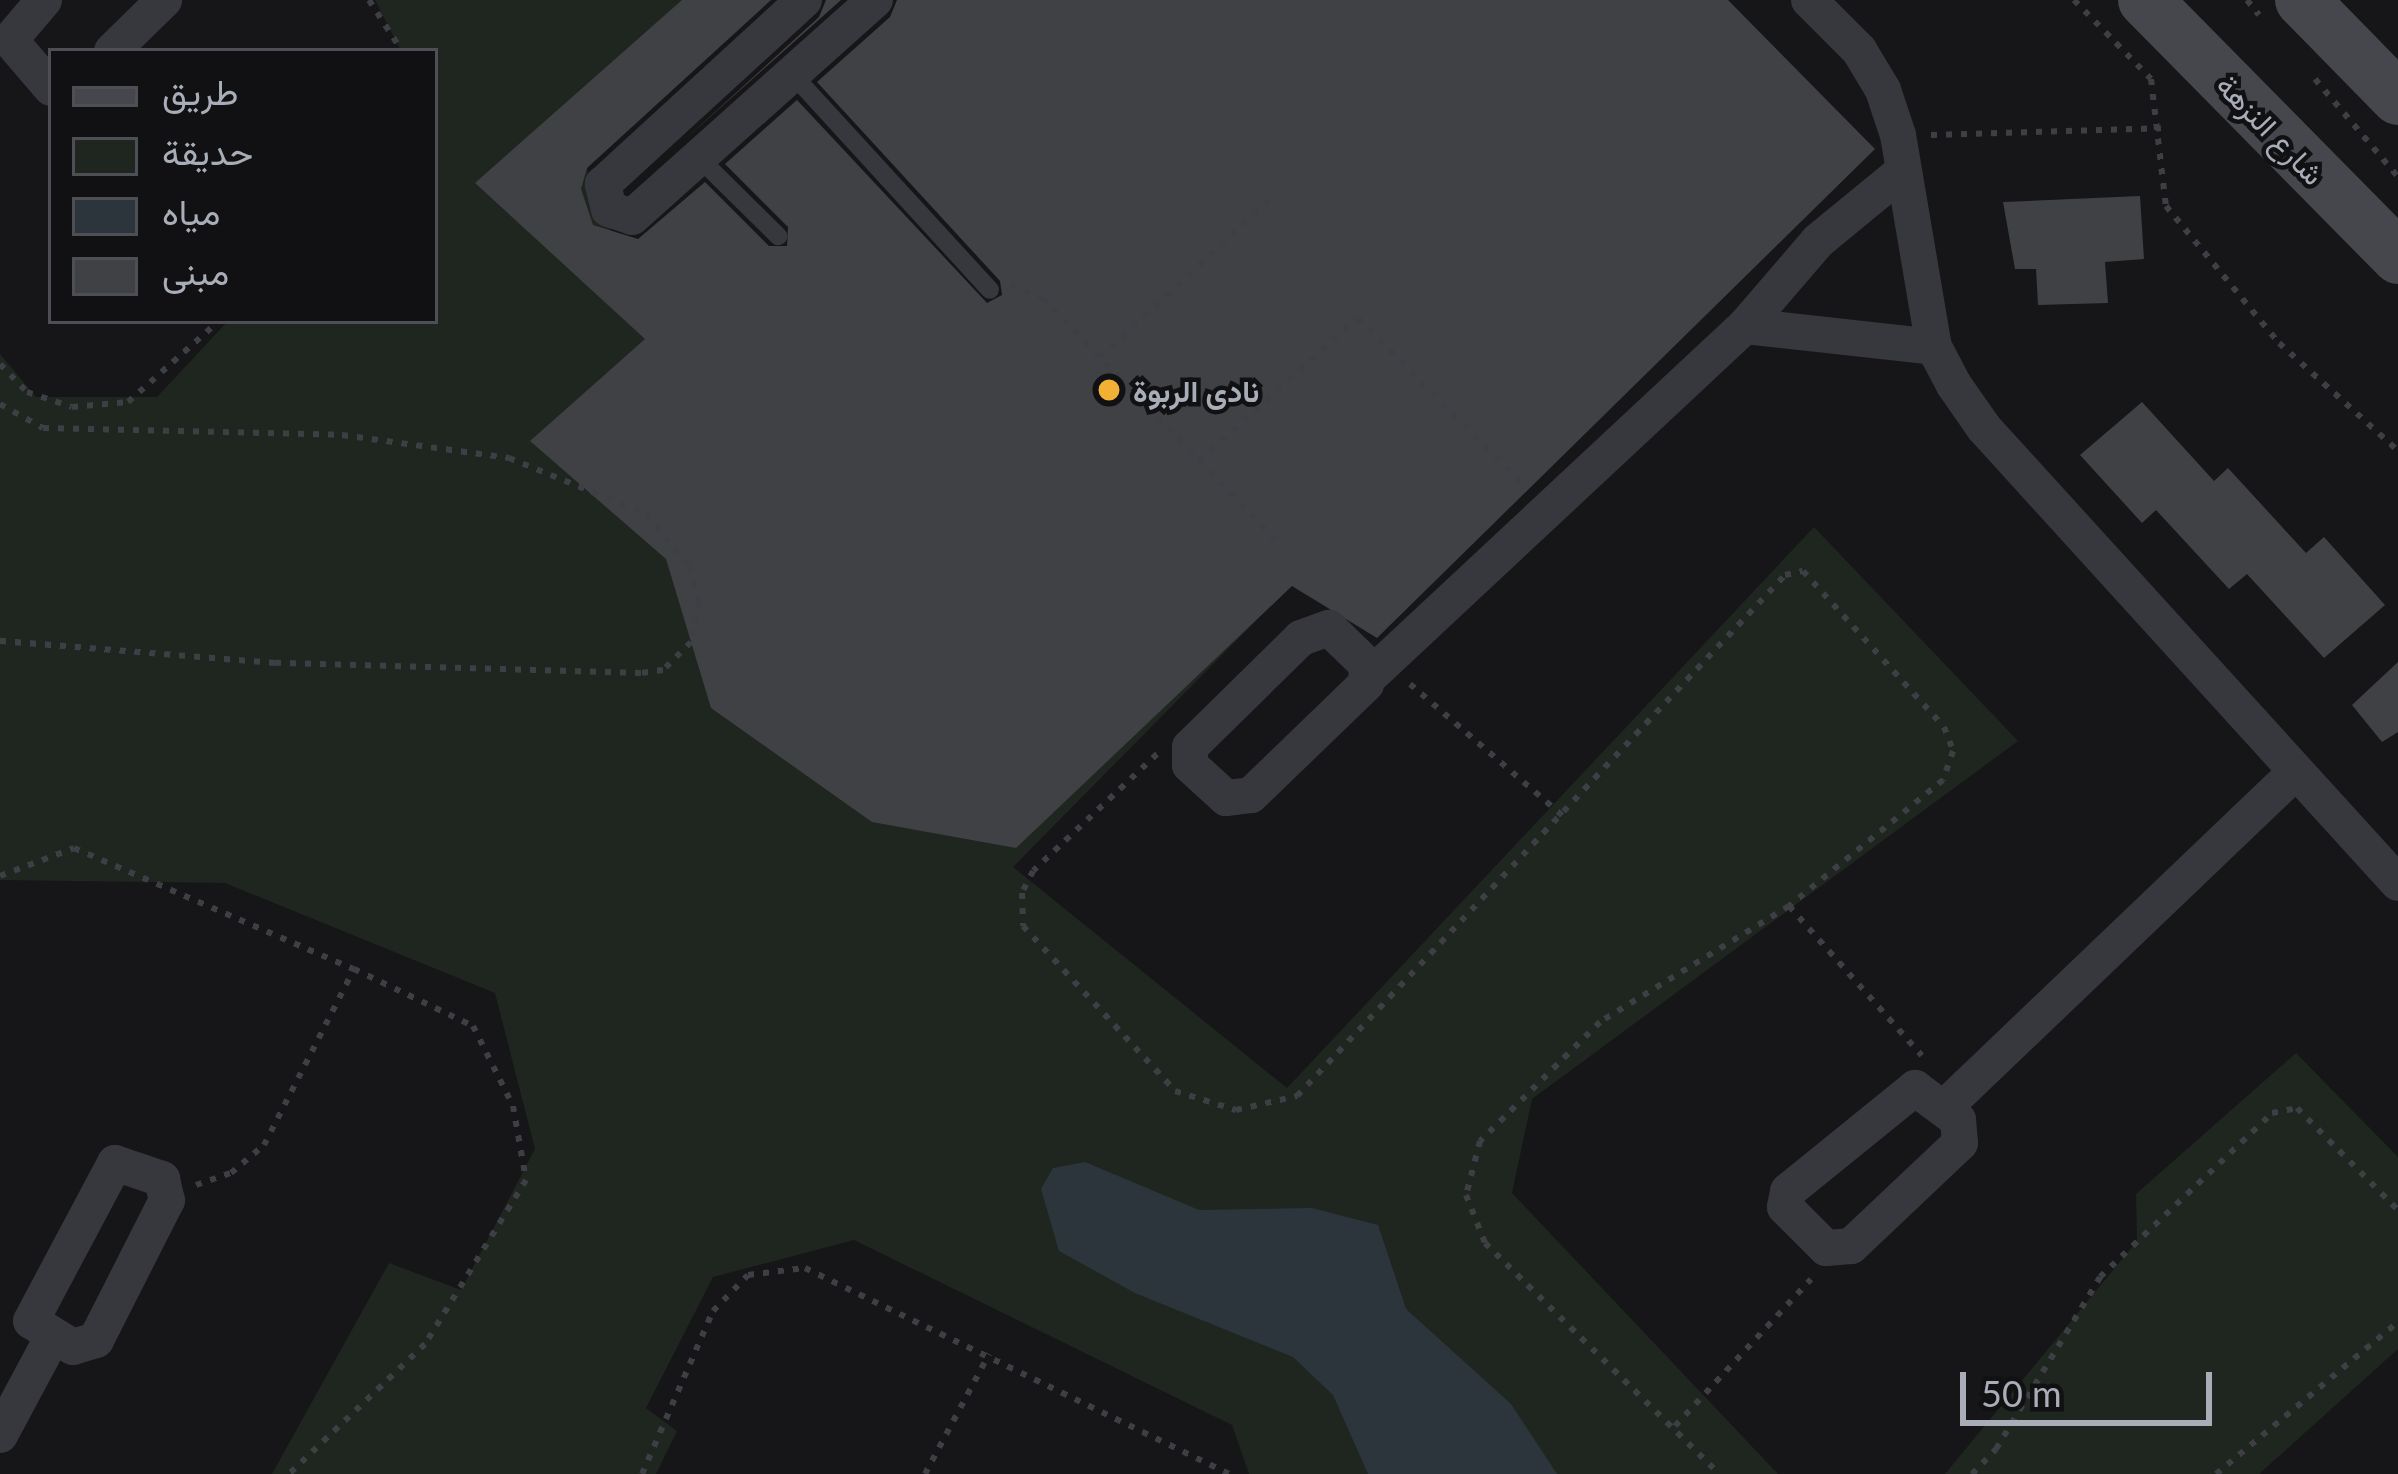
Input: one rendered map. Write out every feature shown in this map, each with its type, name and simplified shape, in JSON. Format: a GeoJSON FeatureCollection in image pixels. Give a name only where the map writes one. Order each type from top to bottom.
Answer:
{"type":"FeatureCollection","features":[{"type":"Feature","properties":{"kind":"main road","name":"شارع النزهة"},"geometry":{"type":"LineString","coordinates":[[2145,0],[2395,250]]}},
{"type":"Feature","properties":{"kind":"main road"},"geometry":{"type":"LineString","coordinates":[[2282,9],[2398,98]]}},
{"type":"Feature","properties":{"kind":"street"},"geometry":{"type":"LineString","coordinates":[[44,0],[10,40],[48,84]]}},
{"type":"Feature","properties":{"kind":"street"},"geometry":{"type":"LineString","coordinates":[[115,48],[164,0]]}},
{"type":"Feature","properties":{"kind":"street"},"geometry":{"type":"LineString","coordinates":[[804,0],[604,184],[608,209],[632,217],[875,0]]}},
{"type":"Feature","properties":{"kind":"street"},"geometry":{"type":"LineString","coordinates":[[1809,0],[1858,50],[1898,136],[1934,347],[1984,428],[2293,774],[2398,883]]}},
{"type":"Feature","properties":{"kind":"street"},"geometry":{"type":"LineString","coordinates":[[751,48],[790,80]]}},
{"type":"Feature","properties":{"kind":"street"},"geometry":{"type":"LineString","coordinates":[[1377,669],[1329,628],[1313,629],[1190,747],[1190,765],[1226,798],[1251,795],[1377,669],[1744,326],[1818,241],[1902,172]]}},
{"type":"Feature","properties":{"kind":"street"},"geometry":{"type":"LineString","coordinates":[[1744,326],[1934,347]]}},
{"type":"Feature","properties":{"kind":"street"},"geometry":{"type":"LineString","coordinates":[[1951,1101],[2293,774]]}},
{"type":"Feature","properties":{"kind":"street"},"geometry":{"type":"LineString","coordinates":[[1903,1091],[1930,1091],[1951,1101],[1960,1143],[1837,1251],[1785,1207],[1788,1190],[1903,1091]]}},
{"type":"Feature","properties":{"kind":"street"},"geometry":{"type":"LineString","coordinates":[[129,1162],[167,1187],[95,1340],[73,1348],[52,1338],[32,1321],[34,1310],[106,1173],[129,1162]]}},
{"type":"Feature","properties":{"kind":"street"},"geometry":{"type":"LineString","coordinates":[[0,1435],[52,1338]]}},
{"type":"Feature","properties":{"kind":"lane"},"geometry":{"type":"LineString","coordinates":[[790,80],[990,290]]}},
{"type":"Feature","properties":{"kind":"lane"},"geometry":{"type":"LineString","coordinates":[[700,159],[778,236]]}},
{"type":"Feature","properties":{"kind":"path"},"geometry":{"type":"LineString","coordinates":[[369,0],[400,48]]}},
{"type":"Feature","properties":{"kind":"path"},"geometry":{"type":"LineString","coordinates":[[2074,0],[2151,79],[2161,128],[2166,206],[2279,343],[2398,451]]}},
{"type":"Feature","properties":{"kind":"path"},"geometry":{"type":"LineString","coordinates":[[2247,0],[2282,9]]}},
{"type":"Feature","properties":{"kind":"path"},"geometry":{"type":"LineString","coordinates":[[2307,71],[2398,177]]}},
{"type":"Feature","properties":{"kind":"path"},"geometry":{"type":"LineString","coordinates":[[1898,136],[2161,128]]}},
{"type":"Feature","properties":{"kind":"path"},"geometry":{"type":"LineString","coordinates":[[1100,358],[1270,199]]}},
{"type":"Feature","properties":{"kind":"path"},"geometry":{"type":"LineString","coordinates":[[990,290],[1019,283],[1100,358],[1277,541]]}},
{"type":"Feature","properties":{"kind":"path"},"geometry":{"type":"LineString","coordinates":[[1199,461],[1358,318],[1547,511]]}},
{"type":"Feature","properties":{"kind":"path"},"geometry":{"type":"LineString","coordinates":[[0,364],[27,392],[72,407],[128,402],[216,324]]}},
{"type":"Feature","properties":{"kind":"path"},"geometry":{"type":"LineString","coordinates":[[0,404],[43,428],[324,434],[509,458],[646,514],[691,567],[699,601],[691,642],[663,670],[641,673],[230,661],[0,641]]}},
{"type":"Feature","properties":{"kind":"path"},"geometry":{"type":"LineString","coordinates":[[1190,747],[1145,760],[1033,871],[1020,909],[1030,942],[1175,1091],[1215,1108],[1258,1109],[1297,1096],[1785,575],[1803,571],[1944,727],[1954,751],[1943,780],[1789,906],[1600,1022],[1480,1141],[1466,1195],[1485,1243],[1719,1474]]}},
{"type":"Feature","properties":{"kind":"path"},"geometry":{"type":"LineString","coordinates":[[1377,669],[1563,816]]}},
{"type":"Feature","properties":{"kind":"path"},"geometry":{"type":"LineString","coordinates":[[0,876],[74,848],[354,969],[473,1026],[513,1106],[526,1180],[425,1345],[290,1474]]}},
{"type":"Feature","properties":{"kind":"path"},"geometry":{"type":"LineString","coordinates":[[1789,906],[1951,1101]]}},
{"type":"Feature","properties":{"kind":"path"},"geometry":{"type":"LineString","coordinates":[[167,1187],[211,1182],[264,1145],[354,969]]}},
{"type":"Feature","properties":{"kind":"path"},"geometry":{"type":"LineString","coordinates":[[1972,1474],[1996,1449],[2100,1277],[2272,1113],[2297,1108],[2398,1210]]}},
{"type":"Feature","properties":{"kind":"path"},"geometry":{"type":"LineString","coordinates":[[1675,1426],[1837,1251]]}},
{"type":"Feature","properties":{"kind":"path"},"geometry":{"type":"LineString","coordinates":[[642,1474],[713,1311],[748,1275],[805,1268],[1229,1474]]}},
{"type":"Feature","properties":{"kind":"path"},"geometry":{"type":"LineString","coordinates":[[2216,1474],[2398,1322]]}},
{"type":"Feature","properties":{"kind":"path"},"geometry":{"type":"LineString","coordinates":[[925,1474],[989,1354]]}},
{"type":"Feature","properties":{"kind":"green space"},"geometry":{"type":"Polygon","coordinates":[[[375,0],[725,0],[585,141],[591,208],[678,304],[1315,561],[1013,867],[1287,1088],[1814,527],[2018,741],[1532,1099],[1512,1193],[1778,1474],[1249,1474],[1232,1425],[854,1240],[713,1277],[646,1408],[677,1431],[656,1474],[272,1474],[389,1263],[461,1290],[535,1149],[495,993],[225,883],[0,880],[0,354],[36,397],[157,397],[225,324],[438,324],[438,48],[399,48],[375,0]]]}},
{"type":"Feature","properties":{"kind":"green space"},"geometry":{"type":"Polygon","coordinates":[[[2296,1053],[2398,1157],[2398,1349],[2259,1474],[1945,1474],[2137,1241],[2136,1194],[2296,1053]]]}},
{"type":"Feature","properties":{"kind":"water"},"geometry":{"type":"Polygon","coordinates":[[[1085,1162],[1199,1210],[1312,1208],[1378,1225],[1406,1309],[1511,1404],[1557,1474],[1368,1474],[1333,1395],[1293,1357],[1135,1293],[1059,1251],[1041,1189],[1053,1168],[1085,1162]]]}},
{"type":"Feature","properties":{"kind":"building","name":"نادى الربوة"},"geometry":{"type":"Polygon","coordinates":[[[682,0],[771,0],[587,168],[581,189],[593,225],[638,239],[705,182],[769,246],[787,246],[788,227],[725,164],[797,100],[987,303],[1002,295],[1000,281],[817,82],[890,17],[897,0],[1728,0],[1875,149],[1377,638],[1292,586],[1016,848],[872,822],[711,708],[666,559],[530,441],[645,339],[475,183],[682,0]]]}},
{"type":"Feature","properties":{"kind":"building"},"geometry":{"type":"Polygon","coordinates":[[[826,0],[841,0],[682,142],[819,17],[826,0]]]}},
{"type":"Feature","properties":{"kind":"building"},"geometry":{"type":"Polygon","coordinates":[[[2140,196],[2144,259],[2105,262],[2108,303],[2038,305],[2036,269],[2015,269],[2003,202],[2140,196]]]}},
{"type":"Feature","properties":{"kind":"building"},"geometry":{"type":"Polygon","coordinates":[[[2142,402],[2214,481],[2228,468],[2306,553],[2324,537],[2385,605],[2324,658],[2247,574],[2229,589],[2156,510],[2142,523],[2080,455],[2142,402]]]}},
{"type":"Feature","properties":{"kind":"building"},"geometry":{"type":"Polygon","coordinates":[[[2398,662],[2398,732],[2382,742],[2352,705],[2398,662]]]}},
{"type":"Feature","properties":{"kind":"place","name":"نادى الربوة"},"geometry":{"type":"Point","coordinates":[1109,390]}}]}
